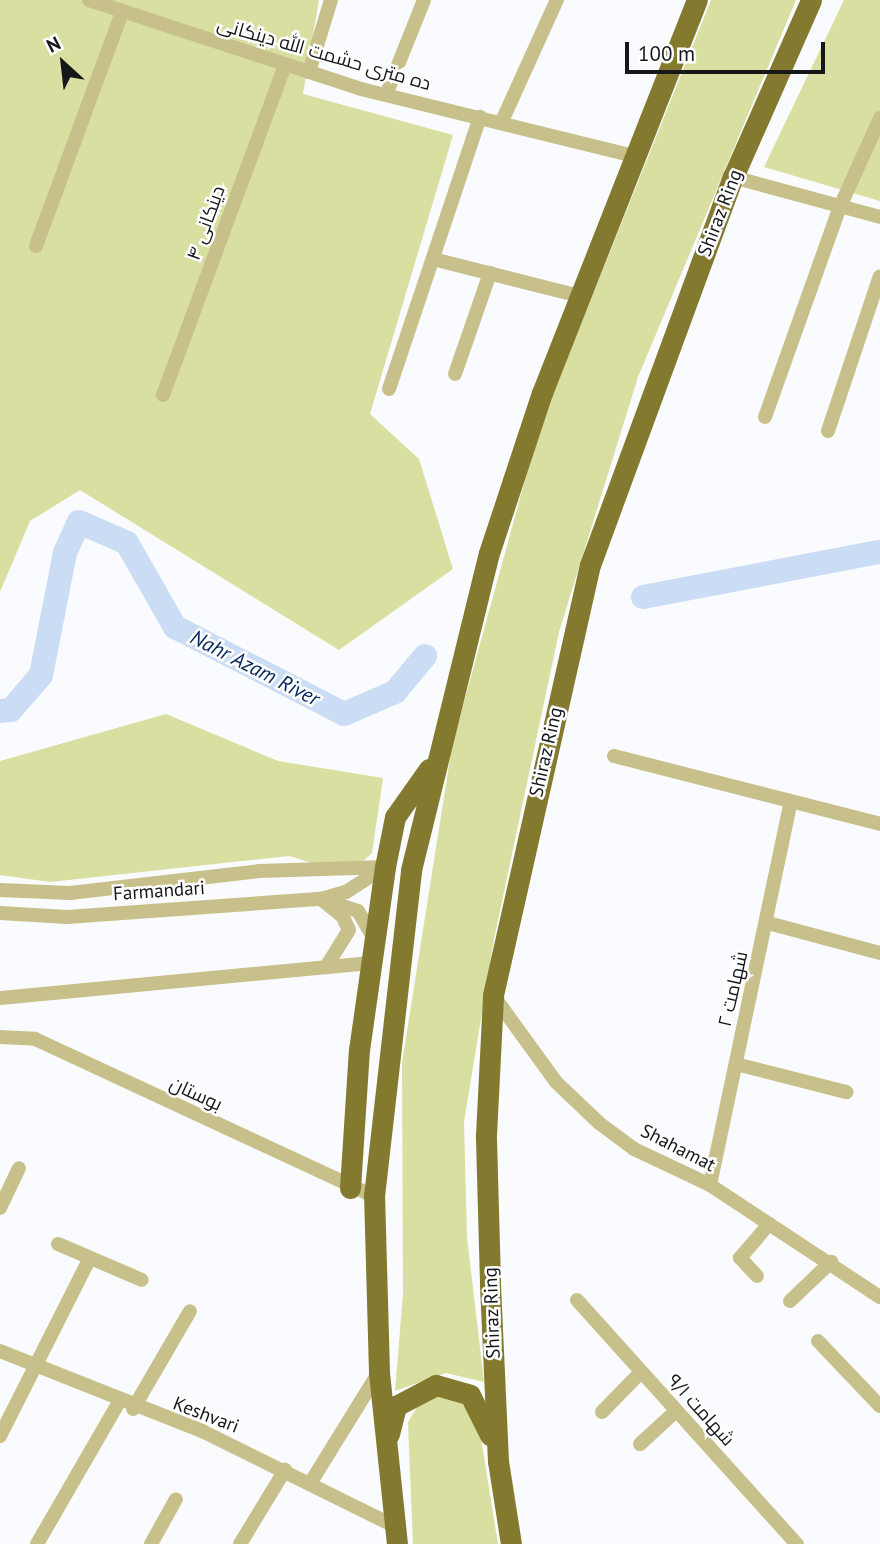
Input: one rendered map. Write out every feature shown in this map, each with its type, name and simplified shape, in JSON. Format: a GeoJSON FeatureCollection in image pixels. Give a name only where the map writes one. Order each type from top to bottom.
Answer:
{"type":"FeatureCollection","features":[{"type":"Feature","properties":{"kind":"highway"},"geometry":{"type":"LineString","coordinates":[[395,1535],[386,1465],[379,1372],[374,1196],[409,883],[434,762],[489,553],[579,296],[697,0]]}},
{"type":"Feature","properties":{"kind":"highway","name":"Shiraz Ring"},"geometry":{"type":"LineString","coordinates":[[511,1544],[498,1461],[486,1135],[493,995],[590,565],[733,177],[811,0]]}},
{"type":"Feature","properties":{"kind":"highway"},"geometry":{"type":"LineString","coordinates":[[350,1188],[370,963],[385,867],[395,817],[434,762]]}},
{"type":"Feature","properties":{"kind":"highway"},"geometry":{"type":"LineString","coordinates":[[386,1465],[396,1406],[436,1385],[455,1386],[480,1408],[498,1461]]}},
{"type":"Feature","properties":{"kind":"street","name":"ده متری حشمت الله دینکانی"},"geometry":{"type":"LineString","coordinates":[[89,0],[285,65],[386,95],[502,121],[633,156]]}},
{"type":"Feature","properties":{"kind":"street"},"geometry":{"type":"LineString","coordinates":[[309,72],[331,0]]}},
{"type":"Feature","properties":{"kind":"street"},"geometry":{"type":"LineString","coordinates":[[386,95],[424,0]]}},
{"type":"Feature","properties":{"kind":"street"},"geometry":{"type":"LineString","coordinates":[[502,121],[557,0]]}},
{"type":"Feature","properties":{"kind":"street"},"geometry":{"type":"LineString","coordinates":[[36,246],[122,12]]}},
{"type":"Feature","properties":{"kind":"street","name":"۴ دینکانی"},"geometry":{"type":"LineString","coordinates":[[163,395],[285,65]]}},
{"type":"Feature","properties":{"kind":"street"},"geometry":{"type":"LineString","coordinates":[[389,389],[437,260],[480,117]]}},
{"type":"Feature","properties":{"kind":"street"},"geometry":{"type":"LineString","coordinates":[[765,417],[839,209],[880,118]]}},
{"type":"Feature","properties":{"kind":"street"},"geometry":{"type":"LineString","coordinates":[[733,177],[839,209],[880,217]]}},
{"type":"Feature","properties":{"kind":"street"},"geometry":{"type":"LineString","coordinates":[[437,260],[579,296]]}},
{"type":"Feature","properties":{"kind":"street"},"geometry":{"type":"LineString","coordinates":[[455,374],[490,274]]}},
{"type":"Feature","properties":{"kind":"street"},"geometry":{"type":"LineString","coordinates":[[828,431],[880,276]]}},
{"type":"Feature","properties":{"kind":"street"},"geometry":{"type":"LineString","coordinates":[[614,756],[880,824]]}},
{"type":"Feature","properties":{"kind":"street","name":"۲ شهامت"},"geometry":{"type":"LineString","coordinates":[[710,1185],[768,923],[791,801]]}},
{"type":"Feature","properties":{"kind":"street"},"geometry":{"type":"LineString","coordinates":[[0,890],[70,893],[260,871],[385,867]]}},
{"type":"Feature","properties":{"kind":"street","name":"Farmandari"},"geometry":{"type":"LineString","coordinates":[[0,913],[67,918],[321,899],[346,892],[385,867]]}},
{"type":"Feature","properties":{"kind":"street"},"geometry":{"type":"LineString","coordinates":[[321,899],[343,917],[349,930],[326,967]]}},
{"type":"Feature","properties":{"kind":"street","name":"Farmandari"},"geometry":{"type":"LineString","coordinates":[[321,899],[358,911],[374,939]]}},
{"type":"Feature","properties":{"kind":"street"},"geometry":{"type":"LineString","coordinates":[[768,923],[880,953]]}},
{"type":"Feature","properties":{"kind":"street"},"geometry":{"type":"LineString","coordinates":[[0,998],[370,963]]}},
{"type":"Feature","properties":{"kind":"street","name":"Shahamat"},"geometry":{"type":"LineString","coordinates":[[493,995],[556,1082],[598,1123],[634,1149],[710,1185],[831,1262],[880,1297]]}},
{"type":"Feature","properties":{"kind":"street","name":"بوستان"},"geometry":{"type":"LineString","coordinates":[[0,1037],[35,1039],[350,1188],[374,1196]]}},
{"type":"Feature","properties":{"kind":"street"},"geometry":{"type":"LineString","coordinates":[[736,1064],[846,1092]]}},
{"type":"Feature","properties":{"kind":"street"},"geometry":{"type":"LineString","coordinates":[[0,1208],[19,1168]]}},
{"type":"Feature","properties":{"kind":"street"},"geometry":{"type":"LineString","coordinates":[[757,1276],[740,1258],[769,1224]]}},
{"type":"Feature","properties":{"kind":"street"},"geometry":{"type":"LineString","coordinates":[[58,1244],[142,1280]]}},
{"type":"Feature","properties":{"kind":"street"},"geometry":{"type":"LineString","coordinates":[[0,1436],[90,1258]]}},
{"type":"Feature","properties":{"kind":"street"},"geometry":{"type":"LineString","coordinates":[[790,1301],[831,1262]]}},
{"type":"Feature","properties":{"kind":"street","name":"۹/۱ شهامت"},"geometry":{"type":"LineString","coordinates":[[577,1300],[797,1544]]}},
{"type":"Feature","properties":{"kind":"street"},"geometry":{"type":"LineString","coordinates":[[133,1409],[190,1311]]}},
{"type":"Feature","properties":{"kind":"street"},"geometry":{"type":"LineString","coordinates":[[818,1341],[878,1398]]}},
{"type":"Feature","properties":{"kind":"street","name":"Keshvari"},"geometry":{"type":"LineString","coordinates":[[0,1351],[34,1370],[119,1402],[311,1482],[395,1535]]}},
{"type":"Feature","properties":{"kind":"street"},"geometry":{"type":"LineString","coordinates":[[311,1482],[379,1372]]}},
{"type":"Feature","properties":{"kind":"street"},"geometry":{"type":"LineString","coordinates":[[602,1412],[641,1372]]}},
{"type":"Feature","properties":{"kind":"street"},"geometry":{"type":"LineString","coordinates":[[37,1544],[119,1402]]}},
{"type":"Feature","properties":{"kind":"street"},"geometry":{"type":"LineString","coordinates":[[640,1444],[676,1411]]}},
{"type":"Feature","properties":{"kind":"street"},"geometry":{"type":"LineString","coordinates":[[240,1544],[285,1470]]}},
{"type":"Feature","properties":{"kind":"street"},"geometry":{"type":"LineString","coordinates":[[151,1544],[176,1499]]}},
{"type":"Feature","properties":{"kind":"green space"},"geometry":{"type":"Polygon","coordinates":[[[0,0],[319,0],[303,94],[453,135],[370,414],[419,459],[453,569],[339,650],[80,490],[30,521],[0,592],[0,0]]]}},
{"type":"Feature","properties":{"kind":"green space"},"geometry":{"type":"Polygon","coordinates":[[[711,0],[796,0],[638,377],[559,632],[494,939],[464,1122],[467,1237],[484,1382],[446,1373],[395,1391],[403,1294],[402,1063],[452,746],[539,429],[711,0]]]}},
{"type":"Feature","properties":{"kind":"green space"},"geometry":{"type":"Polygon","coordinates":[[[844,0],[880,0],[880,201],[764,167],[844,0]]]}},
{"type":"Feature","properties":{"kind":"green space"},"geometry":{"type":"Polygon","coordinates":[[[166,714],[278,761],[383,778],[372,853],[362,862],[315,864],[289,856],[50,882],[0,875],[0,761],[166,714]]]}},
{"type":"Feature","properties":{"kind":"green space"},"geometry":{"type":"Polygon","coordinates":[[[442,1393],[458,1398],[479,1426],[498,1544],[413,1544],[408,1422],[419,1404],[442,1393]]]}},
{"type":"Feature","properties":{"kind":"waterway","name":"Nahr Azam River"},"geometry":{"type":"LineString","coordinates":[[0,711],[11,710],[41,675],[65,553],[79,522],[127,543],[175,627],[344,714],[395,692],[425,656]]}},
{"type":"Feature","properties":{"kind":"waterway","name":"Nahr Azam River"},"geometry":{"type":"LineString","coordinates":[[643,597],[880,552]]}}]}
